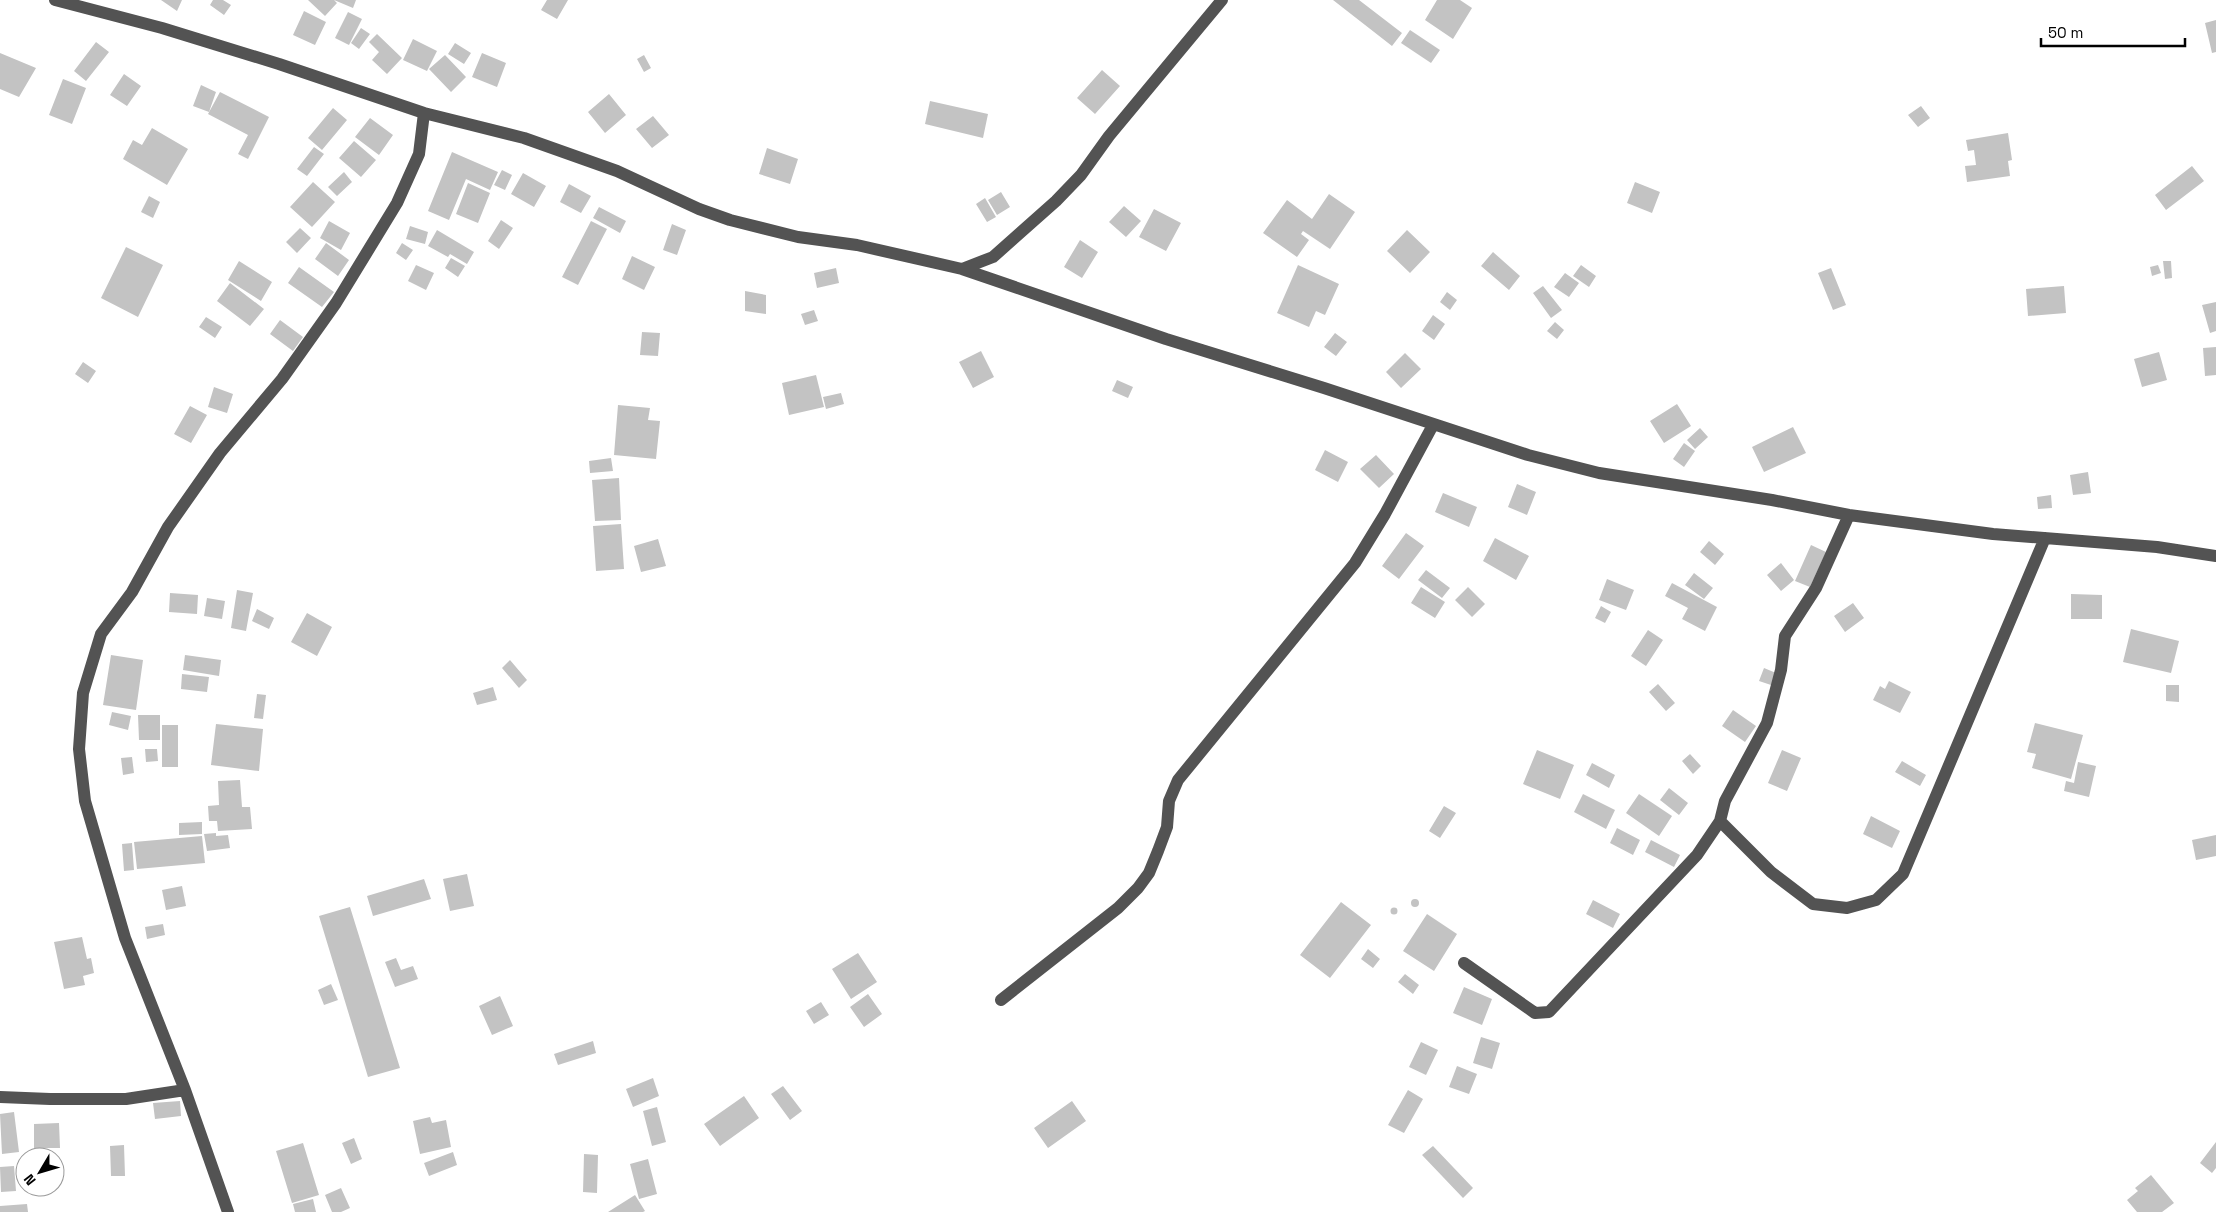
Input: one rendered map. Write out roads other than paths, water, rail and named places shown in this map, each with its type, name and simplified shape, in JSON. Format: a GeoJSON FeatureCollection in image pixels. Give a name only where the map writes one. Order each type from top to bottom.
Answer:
{"type":"FeatureCollection","features":[{"type":"Feature","properties":{"kind":"street"},"geometry":{"type":"LineString","coordinates":[[55,0],[162,28],[279,64],[424,113],[534,142],[617,171],[699,209],[730,220],[798,237],[857,245],[962,269],[1166,339],[1324,388],[1528,456],[1600,473],[1754,496],[1849,515],[1993,534],[2157,546],[2216,556]]}},
{"type":"Feature","properties":{"kind":"street"},"geometry":{"type":"LineString","coordinates":[[962,269],[993,257],[1056,202],[1081,175],[1109,136],[1222,0]]}},
{"type":"Feature","properties":{"kind":"street"},"geometry":{"type":"LineString","coordinates":[[228,1212],[185,1090],[125,938],[85,801],[79,749],[83,693],[101,634],[132,592],[168,527],[220,453],[282,379],[326,318],[397,203],[419,154],[424,113]]}},
{"type":"Feature","properties":{"kind":"street"},"geometry":{"type":"LineString","coordinates":[[1001,1000],[1118,908],[1138,888],[1149,873],[1167,827],[1170,801],[1178,780],[1355,563],[1386,514],[1433,425]]}},
{"type":"Feature","properties":{"kind":"street"},"geometry":{"type":"LineString","coordinates":[[1464,963],[1535,1013],[1549,1012],[1698,855],[1720,821],[1725,801],[1767,723],[1781,670],[1785,636],[1816,588],[1849,515]]}},
{"type":"Feature","properties":{"kind":"street"},"geometry":{"type":"LineString","coordinates":[[1720,821],[1771,872],[1813,904],[1847,908],[1876,900],[1903,874],[2045,538]]}},
{"type":"Feature","properties":{"kind":"street"},"geometry":{"type":"LineString","coordinates":[[0,1097],[50,1100],[126,1099],[185,1090]]}}]}
